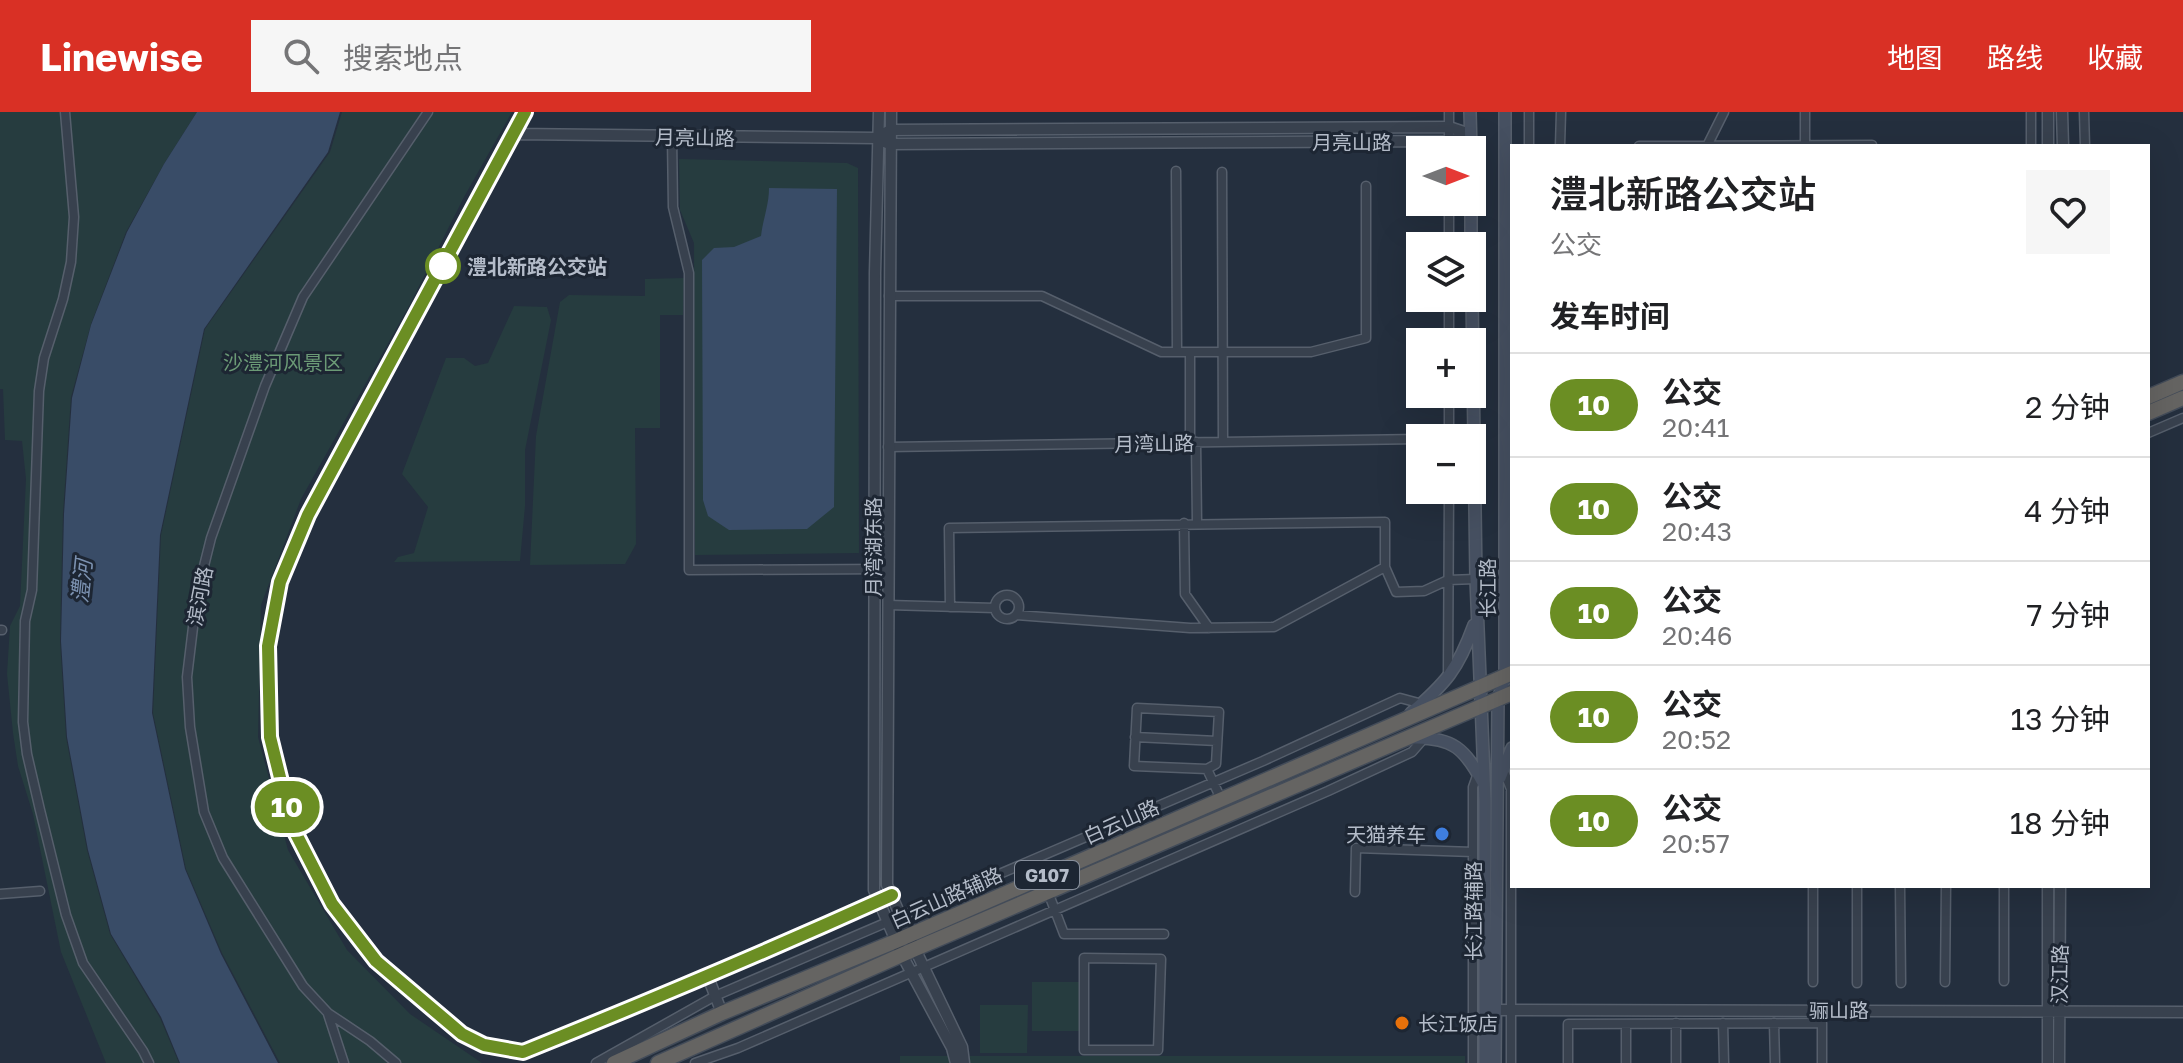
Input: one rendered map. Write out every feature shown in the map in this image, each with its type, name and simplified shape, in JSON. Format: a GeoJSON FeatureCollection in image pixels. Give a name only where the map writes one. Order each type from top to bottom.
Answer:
{"type":"FeatureCollection","features":[{"type":"Feature","properties":{"kind":"highway"},"geometry":{"type":"LineString","coordinates":[[2150,396],[2183,382]]}},
{"type":"Feature","properties":{"kind":"highway"},"geometry":{"type":"LineString","coordinates":[[2150,412],[2183,398]]}},
{"type":"Feature","properties":{"kind":"highway","name":"白云山路"},"geometry":{"type":"LineString","coordinates":[[658,1063],[1221,799],[1406,718],[1428,705],[1508,675]]}},
{"type":"Feature","properties":{"kind":"highway","name":"白云山路"},"geometry":{"type":"LineString","coordinates":[[614,1063],[722,1013],[1048,892],[1510,694]]}},
{"type":"Feature","properties":{"kind":"main road"},"geometry":{"type":"LineString","coordinates":[[1470,112],[1470,134]]}},
{"type":"Feature","properties":{"kind":"main road","name":"长江路"},"geometry":{"type":"LineString","coordinates":[[1501,766],[1498,700],[1508,675],[1509,600],[1505,563],[1505,112]]}},
{"type":"Feature","properties":{"kind":"main road","name":"长江路"},"geometry":{"type":"LineString","coordinates":[[1472,312],[1481,767]]}},
{"type":"Feature","properties":{"kind":"main road"},"geometry":{"type":"LineString","coordinates":[[1505,563],[1510,572]]}},
{"type":"Feature","properties":{"kind":"main road"},"geometry":{"type":"LineString","coordinates":[[1428,705],[1463,655],[1478,617]]}},
{"type":"Feature","properties":{"kind":"main road"},"geometry":{"type":"LineString","coordinates":[[1480,688],[1498,700]]}},
{"type":"Feature","properties":{"kind":"main road"},"geometry":{"type":"LineString","coordinates":[[1408,739],[1443,740],[1457,746],[1481,767],[1491,786],[1495,1063]]}},
{"type":"Feature","properties":{"kind":"main road"},"geometry":{"type":"LineString","coordinates":[[1485,1063],[1491,786],[1510,751]]}},
{"type":"Feature","properties":{"kind":"street"},"geometry":{"type":"LineString","coordinates":[[65,112],[74,217],[71,262],[44,358],[39,391],[32,590],[24,633],[23,722],[40,810],[78,951],[149,1063]]}},
{"type":"Feature","properties":{"kind":"street","name":"滨河路"},"geometry":{"type":"LineString","coordinates":[[396,1063],[328,1013],[303,986],[223,858],[204,812],[190,727],[187,677],[197,594],[211,538],[265,386],[303,297],[428,112]]}},
{"type":"Feature","properties":{"kind":"street"},"geometry":{"type":"LineString","coordinates":[[525,112],[308,515],[280,582],[268,646],[270,737],[292,826],[332,904],[376,961],[462,1034],[484,1045],[523,1052],[708,977],[892,895]]}},
{"type":"Feature","properties":{"kind":"street","name":"月湾湖东路"},"geometry":{"type":"LineString","coordinates":[[879,112],[876,138],[873,569],[874,890],[888,923],[923,968],[962,1047],[964,1063]]}},
{"type":"Feature","properties":{"kind":"street","name":"月湾湖东路"},"geometry":{"type":"LineString","coordinates":[[891,112],[887,885],[901,917],[912,974],[952,1048],[956,1063]]}},
{"type":"Feature","properties":{"kind":"street"},"geometry":{"type":"LineString","coordinates":[[1449,112],[1449,136]]}},
{"type":"Feature","properties":{"kind":"street"},"geometry":{"type":"LineString","coordinates":[[1529,112],[1529,144]]}},
{"type":"Feature","properties":{"kind":"street"},"geometry":{"type":"LineString","coordinates":[[1560,144],[1561,112]]}},
{"type":"Feature","properties":{"kind":"street"},"geometry":{"type":"LineString","coordinates":[[1708,144],[1724,112]]}},
{"type":"Feature","properties":{"kind":"street"},"geometry":{"type":"LineString","coordinates":[[1805,112],[1805,144]]}},
{"type":"Feature","properties":{"kind":"street"},"geometry":{"type":"LineString","coordinates":[[2031,112],[2031,144]]}},
{"type":"Feature","properties":{"kind":"street"},"geometry":{"type":"LineString","coordinates":[[2048,112],[2048,144]]}},
{"type":"Feature","properties":{"kind":"street"},"geometry":{"type":"LineString","coordinates":[[2062,112],[2063,144]]}},
{"type":"Feature","properties":{"kind":"street"},"geometry":{"type":"LineString","coordinates":[[2084,112],[2085,144]]}},
{"type":"Feature","properties":{"kind":"street","name":"月亮山路"},"geometry":{"type":"LineString","coordinates":[[876,138],[890,130],[1449,127],[1470,134]]}},
{"type":"Feature","properties":{"kind":"street","name":"月亮山路"},"geometry":{"type":"LineString","coordinates":[[515,134],[876,138],[889,144],[1406,146]]}},
{"type":"Feature","properties":{"kind":"street","name":"月亮山路"},"geometry":{"type":"LineString","coordinates":[[1466,136],[1470,134]]}},
{"type":"Feature","properties":{"kind":"street"},"geometry":{"type":"LineString","coordinates":[[672,137],[673,207],[689,273],[689,570],[887,569]]}},
{"type":"Feature","properties":{"kind":"street"},"geometry":{"type":"LineString","coordinates":[[1176,171],[1177,352]]}},
{"type":"Feature","properties":{"kind":"street"},"geometry":{"type":"LineString","coordinates":[[1222,172],[1223,441]]}},
{"type":"Feature","properties":{"kind":"street"},"geometry":{"type":"LineString","coordinates":[[889,296],[1042,296],[1161,352],[1311,352],[1366,338],[1366,186]]}},
{"type":"Feature","properties":{"kind":"street"},"geometry":{"type":"LineString","coordinates":[[1190,352],[1197,523]]}},
{"type":"Feature","properties":{"kind":"street"},"geometry":{"type":"LineString","coordinates":[[2150,432],[2183,418]]}},
{"type":"Feature","properties":{"kind":"street","name":"月湾山路"},"geometry":{"type":"LineString","coordinates":[[888,447],[1406,439]]}},
{"type":"Feature","properties":{"kind":"street"},"geometry":{"type":"LineString","coordinates":[[1448,680],[1449,504]]}},
{"type":"Feature","properties":{"kind":"street"},"geometry":{"type":"LineString","coordinates":[[950,607],[949,528],[1385,522],[1385,567],[1396,592],[1424,591],[1448,580],[1476,579]]}},
{"type":"Feature","properties":{"kind":"street"},"geometry":{"type":"LineString","coordinates":[[1184,523],[1185,594],[1209,628]]}},
{"type":"Feature","properties":{"kind":"street"},"geometry":{"type":"LineString","coordinates":[[995,608],[1002,618],[1009,619],[1016,615],[1209,628],[1274,627],[1385,567]]}},
{"type":"Feature","properties":{"kind":"street"},"geometry":{"type":"LineString","coordinates":[[995,608],[1000,597],[1012,596],[1019,604],[1016,615]]}},
{"type":"Feature","properties":{"kind":"street"},"geometry":{"type":"LineString","coordinates":[[888,605],[995,608]]}},
{"type":"Feature","properties":{"kind":"street","name":"白云山路辅路"},"geometry":{"type":"LineString","coordinates":[[596,1063],[715,996],[1213,782],[1400,698],[1428,705]]}},
{"type":"Feature","properties":{"kind":"street"},"geometry":{"type":"LineString","coordinates":[[1137,708],[1219,712],[1217,741],[1216,764],[1207,769],[1134,766],[1137,708]]}},
{"type":"Feature","properties":{"kind":"street"},"geometry":{"type":"LineString","coordinates":[[695,1063],[738,1048],[912,974],[1328,791],[1412,752],[1436,725]]}},
{"type":"Feature","properties":{"kind":"street"},"geometry":{"type":"LineString","coordinates":[[1135,737],[1217,741]]}},
{"type":"Feature","properties":{"kind":"street","name":"长江路辅路"},"geometry":{"type":"LineString","coordinates":[[1501,766],[1510,787]]}},
{"type":"Feature","properties":{"kind":"street","name":"长江路辅路"},"geometry":{"type":"LineString","coordinates":[[1473,1063],[1473,787],[1481,767]]}},
{"type":"Feature","properties":{"kind":"street"},"geometry":{"type":"LineString","coordinates":[[1207,769],[1221,799]]}},
{"type":"Feature","properties":{"kind":"street"},"geometry":{"type":"LineString","coordinates":[[1355,892],[1356,848],[1473,852]]}},
{"type":"Feature","properties":{"kind":"street","name":"长江路辅路"},"geometry":{"type":"LineString","coordinates":[[1511,888],[1511,1063]]}},
{"type":"Feature","properties":{"kind":"street"},"geometry":{"type":"LineString","coordinates":[[1813,888],[1813,982]]}},
{"type":"Feature","properties":{"kind":"street"},"geometry":{"type":"LineString","coordinates":[[1857,888],[1857,983]]}},
{"type":"Feature","properties":{"kind":"street"},"geometry":{"type":"LineString","coordinates":[[1900,888],[1901,983]]}},
{"type":"Feature","properties":{"kind":"street"},"geometry":{"type":"LineString","coordinates":[[1945,982],[1946,888]]}},
{"type":"Feature","properties":{"kind":"street"},"geometry":{"type":"LineString","coordinates":[[2004,888],[2004,981]]}},
{"type":"Feature","properties":{"kind":"street","name":"汉江路"},"geometry":{"type":"LineString","coordinates":[[2048,888],[2053,1011],[2059,1063]]}},
{"type":"Feature","properties":{"kind":"street","name":"汉江路"},"geometry":{"type":"LineString","coordinates":[[2048,1063],[2060,888]]}},
{"type":"Feature","properties":{"kind":"street"},"geometry":{"type":"LineString","coordinates":[[0,894],[40,891]]}},
{"type":"Feature","properties":{"kind":"street"},"geometry":{"type":"LineString","coordinates":[[1048,892],[1064,934],[1164,934]]}},
{"type":"Feature","properties":{"kind":"street"},"geometry":{"type":"LineString","coordinates":[[1084,958],[1161,959],[1158,1050],[1127,1050],[1084,1050],[1084,958]]}},
{"type":"Feature","properties":{"kind":"street"},"geometry":{"type":"LineString","coordinates":[[708,977],[722,1013]]}},
{"type":"Feature","properties":{"kind":"street","name":"骊山路"},"geometry":{"type":"LineString","coordinates":[[1495,1010],[2183,1012]]}},
{"type":"Feature","properties":{"kind":"street"},"geometry":{"type":"LineString","coordinates":[[328,1013],[344,1063]]}},
{"type":"Feature","properties":{"kind":"street"},"geometry":{"type":"LineString","coordinates":[[1676,1023],[1676,1063]]}},
{"type":"Feature","properties":{"kind":"street"},"geometry":{"type":"LineString","coordinates":[[1723,1023],[1724,1063]]}},
{"type":"Feature","properties":{"kind":"street"},"geometry":{"type":"LineString","coordinates":[[1774,1023],[1775,1063]]}},
{"type":"Feature","properties":{"kind":"street"},"geometry":{"type":"LineString","coordinates":[[1568,1063],[1568,1024],[1822,1023],[1822,1063]]}},
{"type":"Feature","properties":{"kind":"street"},"geometry":{"type":"LineString","coordinates":[[1626,1024],[1626,1063]]}},
{"type":"Feature","properties":{"kind":"street"},"geometry":{"type":"LineString","coordinates":[[1127,1050],[1127,1063]]}},
{"type":"Feature","properties":{"kind":"green space"},"geometry":{"type":"Polygon","coordinates":[[[0,112],[197,112],[126,232],[91,324],[71,397],[63,513],[60,640],[66,737],[87,850],[110,934],[160,1018],[179,1063],[106,1063],[61,952],[33,814],[18,766],[7,674],[10,626],[20,606],[26,479],[22,441],[5,440],[3,389],[0,389],[0,112]]]}},
{"type":"Feature","properties":{"kind":"green space","name":"沙澧河风景区"},"geometry":{"type":"Polygon","coordinates":[[[342,112],[512,112],[301,499],[261,605],[258,737],[288,850],[347,950],[410,1014],[482,1063],[280,1063],[222,953],[186,869],[153,713],[161,535],[205,329],[330,152],[342,112]]]}},
{"type":"Feature","properties":{"kind":"green space"},"geometry":{"type":"Polygon","coordinates":[[[679,159],[847,163],[858,168],[859,553],[695,555],[694,243],[680,210],[679,159]]]}},
{"type":"Feature","properties":{"kind":"green space"},"geometry":{"type":"Polygon","coordinates":[[[684,278],[683,315],[660,315],[660,428],[635,428],[636,544],[625,564],[530,565],[536,436],[560,302],[569,295],[645,296],[645,279],[684,278]]]}},
{"type":"Feature","properties":{"kind":"green space"},"geometry":{"type":"Polygon","coordinates":[[[514,306],[547,307],[551,320],[525,450],[525,506],[520,561],[394,562],[398,557],[414,553],[428,507],[402,474],[446,358],[464,358],[475,366],[488,363],[514,306]]]}},
{"type":"Feature","properties":{"kind":"green space"},"geometry":{"type":"Polygon","coordinates":[[[1032,982],[1080,982],[1080,1031],[1032,1031],[1032,982]]]}},
{"type":"Feature","properties":{"kind":"green space"},"geometry":{"type":"Polygon","coordinates":[[[980,1005],[1028,1005],[1027,1053],[980,1053],[980,1005]]]}},
{"type":"Feature","properties":{"kind":"green space"},"geometry":{"type":"Polygon","coordinates":[[[900,1056],[1465,1056],[1465,1063],[900,1063],[900,1056]]]}},
{"type":"Feature","properties":{"kind":"water","name":"澧河"},"geometry":{"type":"Polygon","coordinates":[[[197,112],[340,112],[328,152],[204,329],[160,535],[152,713],[185,869],[221,954],[278,1063],[180,1063],[161,1017],[111,934],[88,850],[67,737],[61,641],[64,514],[72,398],[91,325],[127,232],[197,112]]]}},
{"type":"Feature","properties":{"kind":"water"},"geometry":{"type":"Polygon","coordinates":[[[769,188],[837,189],[834,507],[807,529],[729,530],[708,516],[703,500],[702,260],[714,248],[734,247],[761,236],[769,188]]]}},
{"type":"Feature","properties":{"kind":"bus line","name":"10"},"geometry":{"type":"LineString","coordinates":[[525,112],[308,515],[280,582],[268,646],[270,737],[292,826],[332,904],[376,961],[444,1022],[484,1045],[507,1051],[523,1052],[708,977],[892,895]]}},
{"type":"Feature","properties":{"kind":"place","name":"澧北新路公交站"},"geometry":{"type":"Point","coordinates":[443,266]}},
{"type":"Feature","properties":{"kind":"place","name":"天猫养车"},"geometry":{"type":"Point","coordinates":[1442,834]}},
{"type":"Feature","properties":{"kind":"place","name":"长江饭店"},"geometry":{"type":"Point","coordinates":[1402,1023]}}]}
